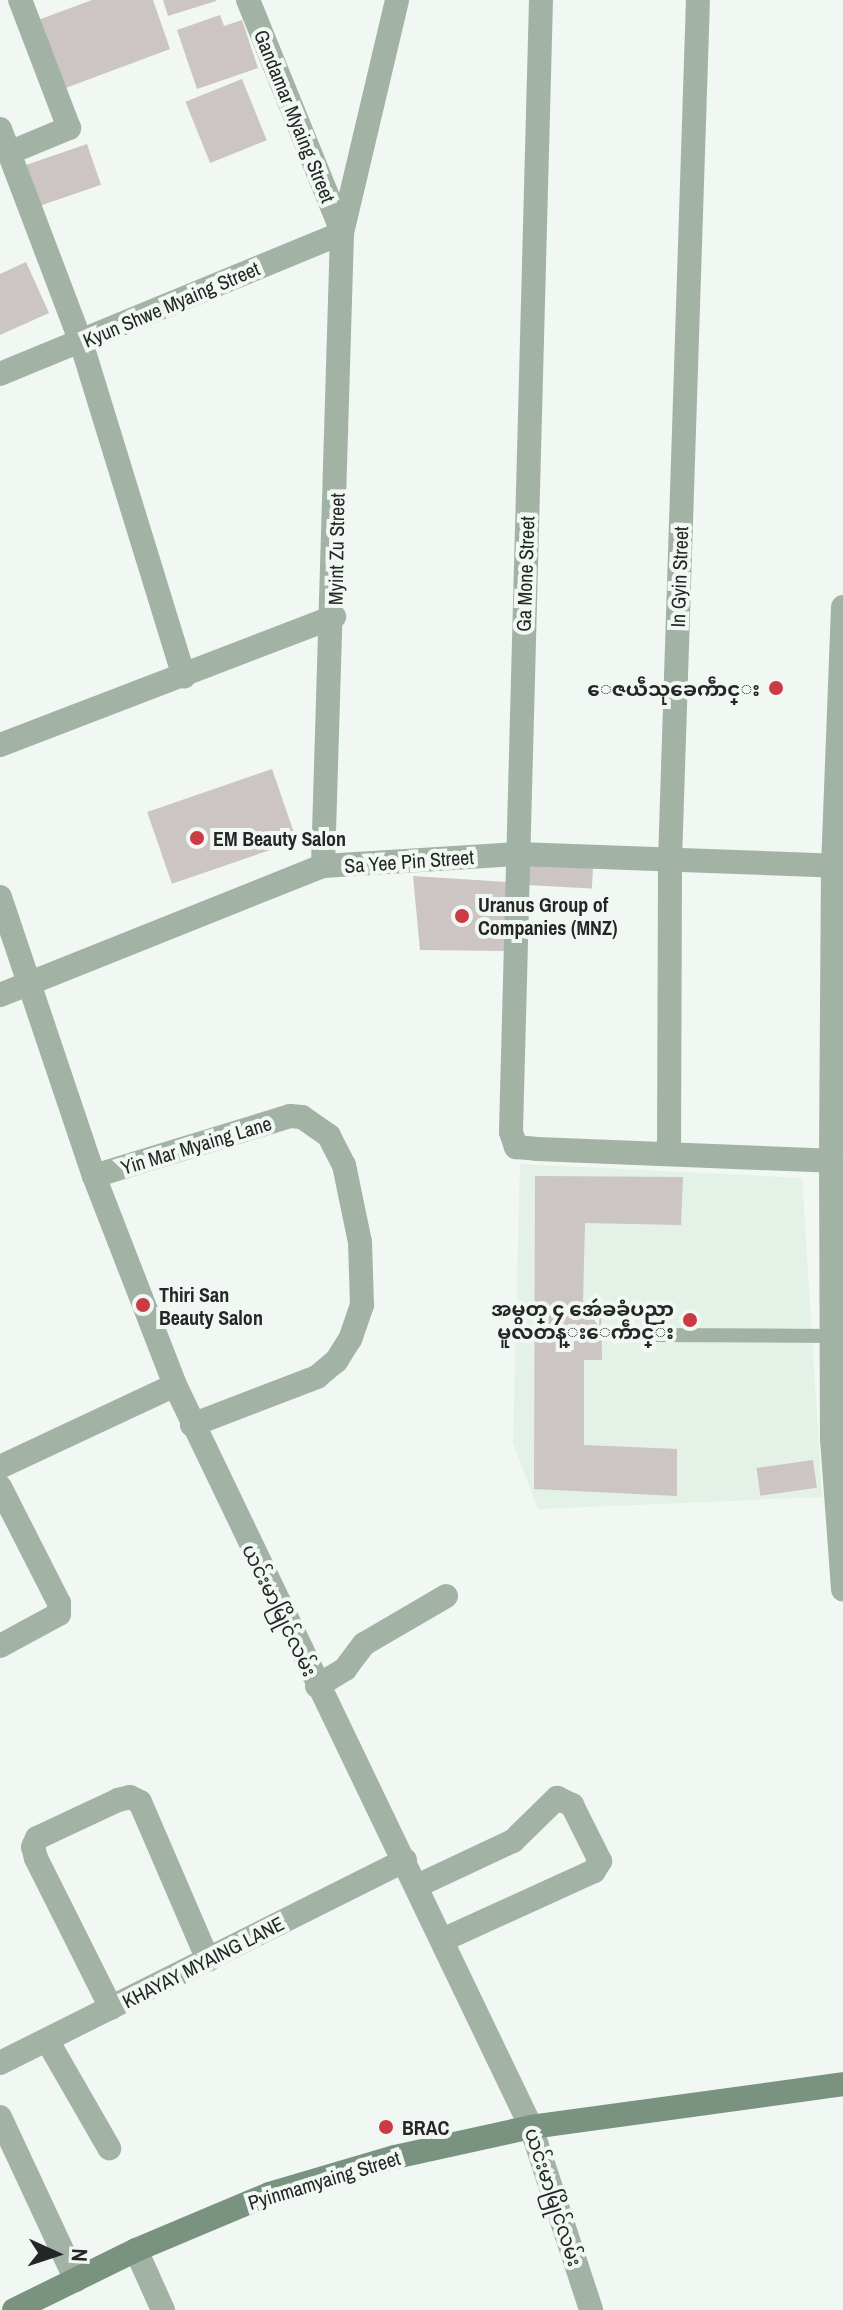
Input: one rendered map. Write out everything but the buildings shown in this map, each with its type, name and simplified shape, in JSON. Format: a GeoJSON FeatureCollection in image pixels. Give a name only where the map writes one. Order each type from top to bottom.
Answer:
{"type":"FeatureCollection","features":[{"type":"Feature","properties":{"kind":"street"},"geometry":{"type":"LineString","coordinates":[[11,152],[69,128],[20,0]]}},
{"type":"Feature","properties":{"kind":"street","name":"Gandamar Myaing Street"},"geometry":{"type":"LineString","coordinates":[[248,0],[342,233]]}},
{"type":"Feature","properties":{"kind":"street"},"geometry":{"type":"LineString","coordinates":[[342,233],[397,0]]}},
{"type":"Feature","properties":{"kind":"street","name":"Ga Mone Street"},"geometry":{"type":"LineString","coordinates":[[541,0],[511,1132],[516,1147],[669,1154]]}},
{"type":"Feature","properties":{"kind":"street","name":"In Gyin Street"},"geometry":{"type":"LineString","coordinates":[[669,1154],[670,861],[698,0]]}},
{"type":"Feature","properties":{"kind":"street"},"geometry":{"type":"LineString","coordinates":[[0,129],[81,342],[184,677]]}},
{"type":"Feature","properties":{"kind":"street","name":"Kyun Shwe Myaing Street"},"geometry":{"type":"LineString","coordinates":[[0,374],[342,233]]}},
{"type":"Feature","properties":{"kind":"street","name":"Myint Zu Street"},"geometry":{"type":"LineString","coordinates":[[323,866],[334,617],[342,233]]}},
{"type":"Feature","properties":{"kind":"street"},"geometry":{"type":"LineString","coordinates":[[843,607],[831,1161],[832,1336],[843,1590]]}},
{"type":"Feature","properties":{"kind":"street"},"geometry":{"type":"LineString","coordinates":[[0,745],[334,617]]}},
{"type":"Feature","properties":{"kind":"street","name":"Sa Yee Pin Street"},"geometry":{"type":"LineString","coordinates":[[0,995],[323,866],[518,854],[838,866]]}},
{"type":"Feature","properties":{"kind":"street","name":"ယင်းမာမြိုင်လမ်း"},"geometry":{"type":"LineString","coordinates":[[0,897],[33,983],[94,1176],[175,1385],[317,1686],[445,1939],[531,2127],[591,2310]]}},
{"type":"Feature","properties":{"kind":"street","name":"Yin Mar Myaing Lane"},"geometry":{"type":"LineString","coordinates":[[94,1176],[290,1116],[302,1117],[329,1136],[344,1165],[360,1242],[362,1305],[350,1339],[336,1361],[317,1377],[192,1425]]}},
{"type":"Feature","properties":{"kind":"street"},"geometry":{"type":"LineString","coordinates":[[669,1154],[831,1161]]}},
{"type":"Feature","properties":{"kind":"street"},"geometry":{"type":"LineString","coordinates":[[0,1467],[175,1385]]}},
{"type":"Feature","properties":{"kind":"street"},"geometry":{"type":"LineString","coordinates":[[0,1487],[59,1603],[59,1614],[0,1646]]}},
{"type":"Feature","properties":{"kind":"street"},"geometry":{"type":"LineString","coordinates":[[317,1686],[345,1669],[364,1644],[446,1596]]}},
{"type":"Feature","properties":{"kind":"street"},"geometry":{"type":"LineString","coordinates":[[111,2008],[36,1858],[33,1847],[37,1838],[118,1800],[130,1797],[140,1802],[208,1960]]}},
{"type":"Feature","properties":{"kind":"street"},"geometry":{"type":"LineString","coordinates":[[419,1885],[513,1841],[557,1798],[572,1805],[600,1861],[594,1871],[445,1939]]}},
{"type":"Feature","properties":{"kind":"street","name":"KHAYAY MYAING LANE"},"geometry":{"type":"LineString","coordinates":[[0,2063],[405,1860]]}},
{"type":"Feature","properties":{"kind":"street"},"geometry":{"type":"LineString","coordinates":[[47,2040],[109,2148]]}},
{"type":"Feature","properties":{"kind":"street","name":"Pyinmamyaing Street"},"geometry":{"type":"LineString","coordinates":[[14,2310],[136,2250],[269,2194],[395,2157],[531,2127],[843,2084]]}},
{"type":"Feature","properties":{"kind":"street"},"geometry":{"type":"LineString","coordinates":[[0,2117],[76,2280]]}},
{"type":"Feature","properties":{"kind":"street"},"geometry":{"type":"LineString","coordinates":[[136,2250],[163,2310]]}},
{"type":"Feature","properties":{"kind":"lane"},"geometry":{"type":"LineString","coordinates":[[655,1335],[832,1336]]}},
{"type":"Feature","properties":{"kind":"shaded area"},"geometry":{"type":"Polygon","coordinates":[[[520,1164],[802,1178],[822,1497],[538,1509],[513,1443],[520,1164]]]}},
{"type":"Feature","properties":{"kind":"place","name":"ေဇယဵသုခေကဵာင္း"},"geometry":{"type":"Point","coordinates":[776,688]}},
{"type":"Feature","properties":{"kind":"place","name":"EM Beauty Salon"},"geometry":{"type":"Point","coordinates":[197,838]}},
{"type":"Feature","properties":{"kind":"place","name":"Uranus Group of Companies (MNZ)"},"geometry":{"type":"Point","coordinates":[462,916]}},
{"type":"Feature","properties":{"kind":"place","name":"Thiri San Beauty Salon"},"geometry":{"type":"Point","coordinates":[143,1305]}},
{"type":"Feature","properties":{"kind":"place","name":"အမွတ္ ၄ အေဴခခံပညာ မူလတန္းေကဵာင္း"},"geometry":{"type":"Point","coordinates":[690,1320]}},
{"type":"Feature","properties":{"kind":"place","name":"BRAC"},"geometry":{"type":"Point","coordinates":[386,2127]}}]}
